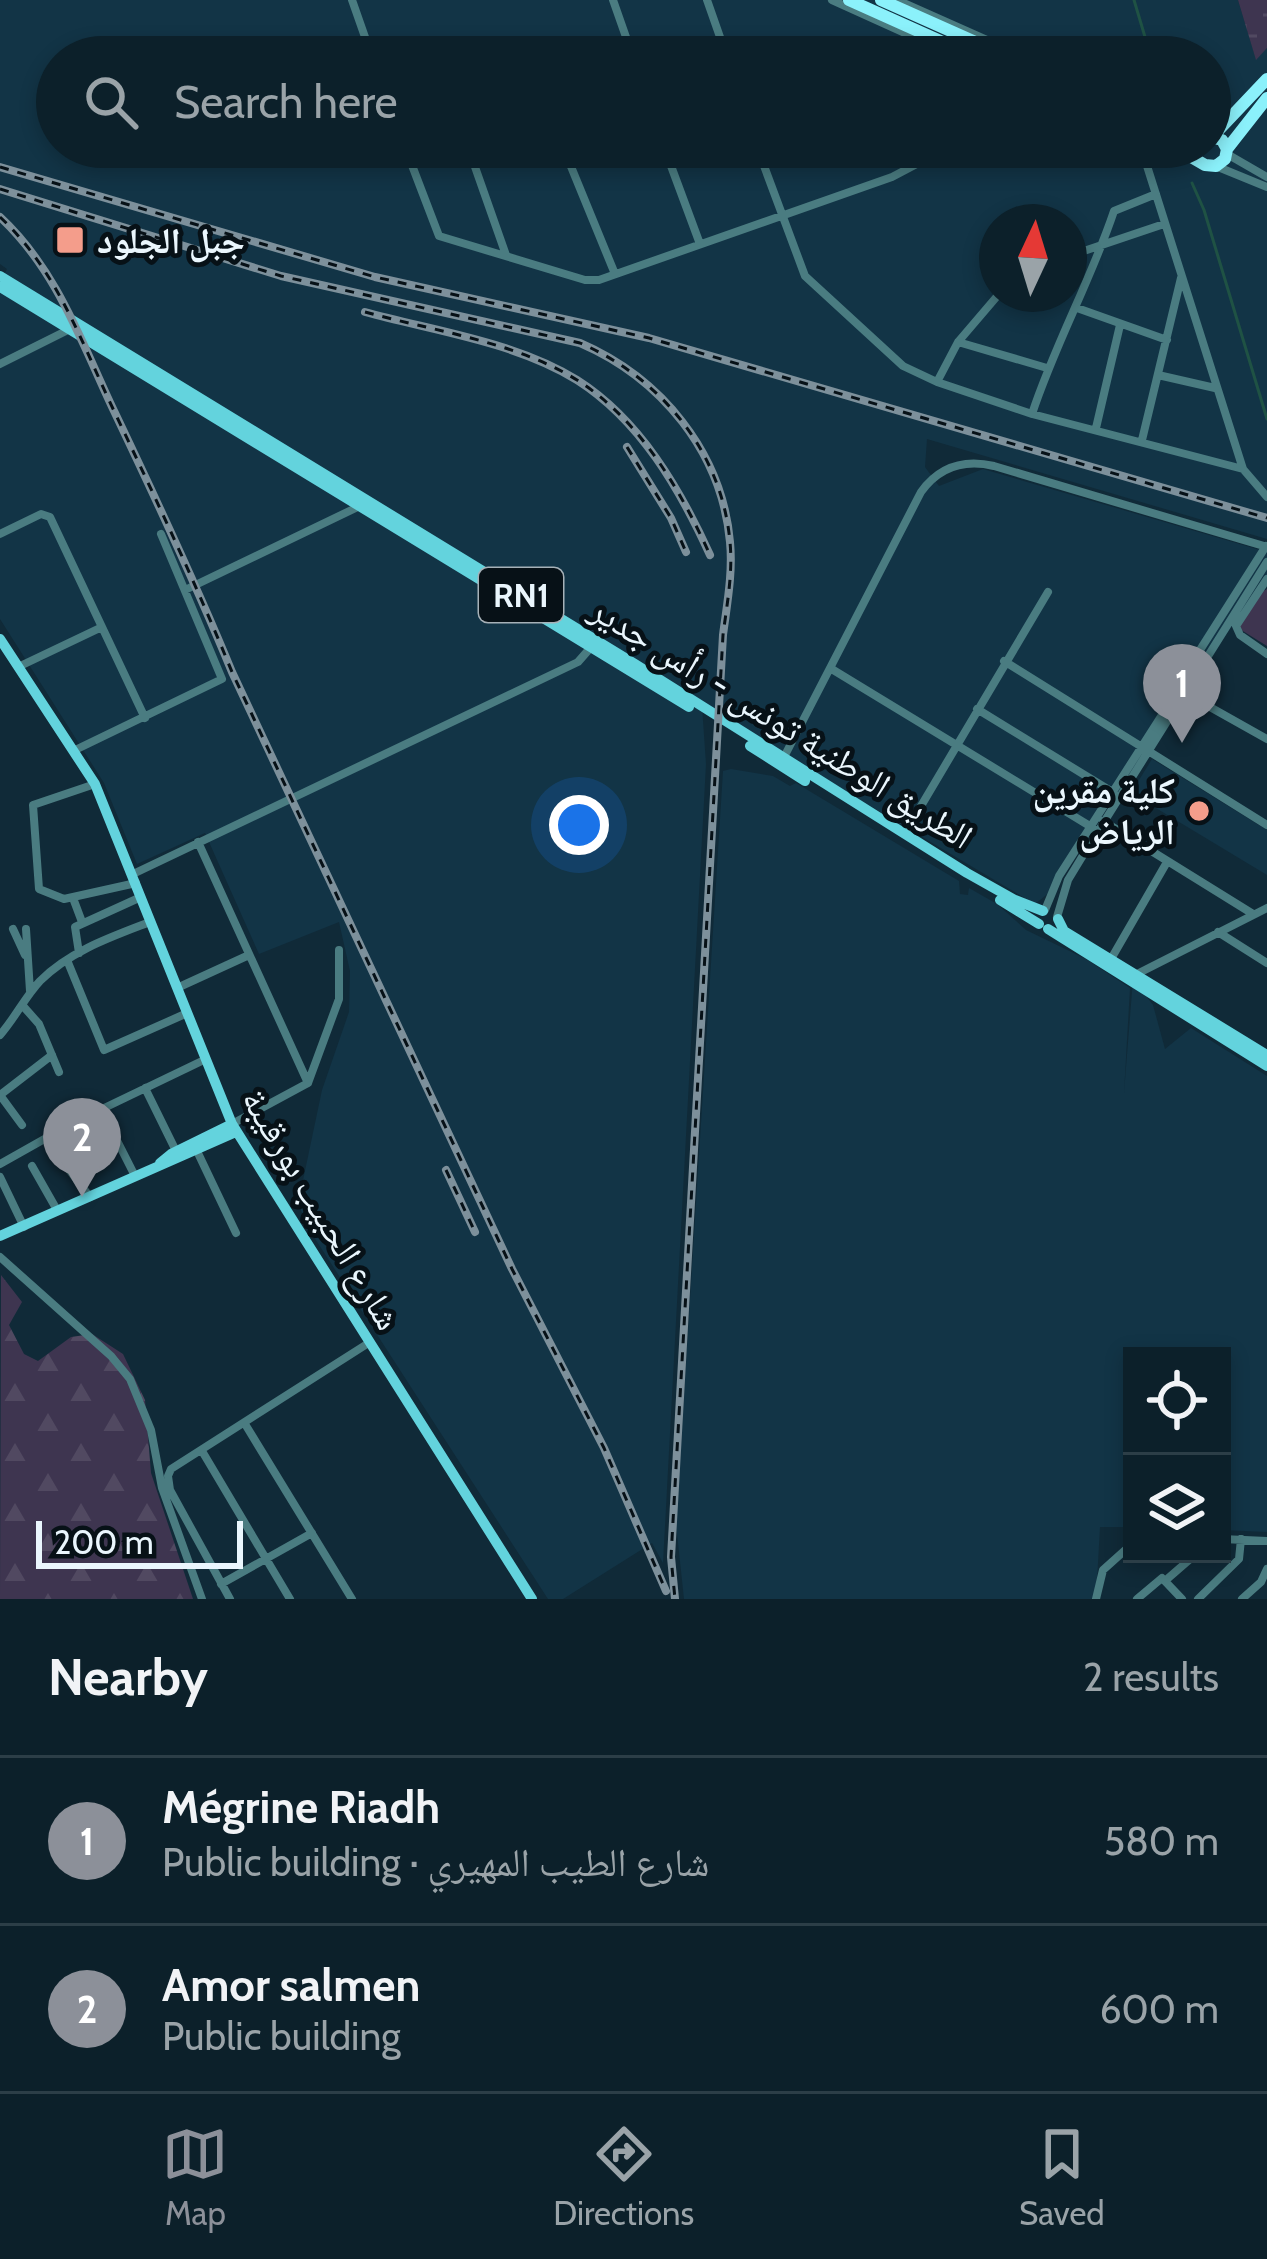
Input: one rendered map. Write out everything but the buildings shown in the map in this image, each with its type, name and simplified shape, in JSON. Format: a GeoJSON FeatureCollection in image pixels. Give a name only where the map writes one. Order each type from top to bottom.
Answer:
{"type":"FeatureCollection","features":[{"type":"Feature","properties":{"kind":"highway"},"geometry":{"type":"LineString","coordinates":[[849,0],[929,36]]}},
{"type":"Feature","properties":{"kind":"highway"},"geometry":{"type":"LineString","coordinates":[[881,0],[962,36]]}},
{"type":"Feature","properties":{"kind":"highway"},"geometry":{"type":"LineString","coordinates":[[1231,116],[1267,80]]}},
{"type":"Feature","properties":{"kind":"highway"},"geometry":{"type":"LineString","coordinates":[[1231,146],[1267,98]]}},
{"type":"Feature","properties":{"kind":"main road","name":"الطريق الوطنية تونس - رأس جدير"},"geometry":{"type":"LineString","coordinates":[[0,276],[1267,1066]]}},
{"type":"Feature","properties":{"kind":"main road","name":"الطريق الوطنية تونس - رأس جدير"},"geometry":{"type":"LineString","coordinates":[[0,287],[364,503]]}},
{"type":"Feature","properties":{"kind":"main road","name":"شارع الحبيب بورقيبة"},"geometry":{"type":"LineString","coordinates":[[0,639],[95,784],[234,1128],[532,1599]]}},
{"type":"Feature","properties":{"kind":"main road","name":"الطريق الوطنية تونس - رأس جدير"},"geometry":{"type":"LineString","coordinates":[[781,762],[1006,896],[1051,914],[1064,931],[1267,1055]]}},
{"type":"Feature","properties":{"kind":"main road"},"geometry":{"type":"LineString","coordinates":[[1043,927],[1051,914]]}},
{"type":"Feature","properties":{"kind":"main road"},"geometry":{"type":"LineString","coordinates":[[0,1236],[197,1151],[234,1128]]}},
{"type":"Feature","properties":{"kind":"main road"},"geometry":{"type":"LineString","coordinates":[[158,1166],[176,1151],[234,1128]]}},
{"type":"Feature","properties":{"kind":"street"},"geometry":{"type":"LineString","coordinates":[[352,0],[365,36]]}},
{"type":"Feature","properties":{"kind":"street"},"geometry":{"type":"LineString","coordinates":[[614,0],[625,36]]}},
{"type":"Feature","properties":{"kind":"street"},"geometry":{"type":"LineString","coordinates":[[707,0],[720,36]]}},
{"type":"Feature","properties":{"kind":"street"},"geometry":{"type":"LineString","coordinates":[[832,0],[912,36]]}},
{"type":"Feature","properties":{"kind":"street"},"geometry":{"type":"LineString","coordinates":[[897,0],[977,36]]}},
{"type":"Feature","properties":{"kind":"street"},"geometry":{"type":"LineString","coordinates":[[1231,154],[1267,177]]}},
{"type":"Feature","properties":{"kind":"street"},"geometry":{"type":"LineString","coordinates":[[412,168],[436,232],[585,280],[599,280],[910,168]]}},
{"type":"Feature","properties":{"kind":"street"},"geometry":{"type":"LineString","coordinates":[[476,168],[507,256]]}},
{"type":"Feature","properties":{"kind":"street"},"geometry":{"type":"LineString","coordinates":[[572,168],[615,274]]}},
{"type":"Feature","properties":{"kind":"street"},"geometry":{"type":"LineString","coordinates":[[672,168],[700,244]]}},
{"type":"Feature","properties":{"kind":"street"},"geometry":{"type":"LineString","coordinates":[[765,168],[800,269],[812,286],[903,366],[1032,414],[1243,469]]}},
{"type":"Feature","properties":{"kind":"street"},"geometry":{"type":"LineString","coordinates":[[1148,168],[1243,469],[1267,497]]}},
{"type":"Feature","properties":{"kind":"street"},"geometry":{"type":"LineString","coordinates":[[1221,168],[1267,187]]}},
{"type":"Feature","properties":{"kind":"street"},"geometry":{"type":"LineString","coordinates":[[1087,277],[1114,211],[1156,194]]}},
{"type":"Feature","properties":{"kind":"street"},"geometry":{"type":"LineString","coordinates":[[1087,248],[1165,224]]}},
{"type":"Feature","properties":{"kind":"street"},"geometry":{"type":"LineString","coordinates":[[1142,440],[1181,277]]}},
{"type":"Feature","properties":{"kind":"street"},"geometry":{"type":"LineString","coordinates":[[1176,304],[1191,306]]}},
{"type":"Feature","properties":{"kind":"street"},"geometry":{"type":"LineString","coordinates":[[937,382],[958,342],[984,312]]}},
{"type":"Feature","properties":{"kind":"street"},"geometry":{"type":"LineString","coordinates":[[1032,414],[1047,368],[1074,312]]}},
{"type":"Feature","properties":{"kind":"street"},"geometry":{"type":"LineString","coordinates":[[1086,312],[1167,340]]}},
{"type":"Feature","properties":{"kind":"street"},"geometry":{"type":"LineString","coordinates":[[1096,428],[1120,325]]}},
{"type":"Feature","properties":{"kind":"street"},"geometry":{"type":"LineString","coordinates":[[0,364],[70,329]]}},
{"type":"Feature","properties":{"kind":"street"},"geometry":{"type":"LineString","coordinates":[[958,342],[1047,368]]}},
{"type":"Feature","properties":{"kind":"street"},"geometry":{"type":"LineString","coordinates":[[1158,376],[1217,388]]}},
{"type":"Feature","properties":{"kind":"street"},"geometry":{"type":"LineString","coordinates":[[781,762],[921,492],[933,477],[956,465],[994,466],[1266,546],[1198,652],[1182,692]]}},
{"type":"Feature","properties":{"kind":"street"},"geometry":{"type":"LineString","coordinates":[[184,590],[364,503]]}},
{"type":"Feature","properties":{"kind":"street"},"geometry":{"type":"LineString","coordinates":[[0,534],[47,514],[145,718]]}},
{"type":"Feature","properties":{"kind":"street"},"geometry":{"type":"LineString","coordinates":[[73,751],[222,680],[161,533]]}},
{"type":"Feature","properties":{"kind":"street"},"geometry":{"type":"LineString","coordinates":[[1051,914],[1097,824],[1267,562]]}},
{"type":"Feature","properties":{"kind":"street"},"geometry":{"type":"LineString","coordinates":[[1267,579],[1236,626],[1240,635],[1267,654]]}},
{"type":"Feature","properties":{"kind":"street"},"geometry":{"type":"LineString","coordinates":[[904,834],[1048,592]]}},
{"type":"Feature","properties":{"kind":"street"},"geometry":{"type":"LineString","coordinates":[[18,667],[102,627]]}},
{"type":"Feature","properties":{"kind":"street"},"geometry":{"type":"LineString","coordinates":[[95,784],[38,800],[32,809],[39,890],[55,898],[74,898],[134,878],[198,842],[578,662],[593,644]]}},
{"type":"Feature","properties":{"kind":"street"},"geometry":{"type":"LineString","coordinates":[[1004,662],[1267,825]]}},
{"type":"Feature","properties":{"kind":"street"},"geometry":{"type":"LineString","coordinates":[[830,668],[1253,914]]}},
{"type":"Feature","properties":{"kind":"street"},"geometry":{"type":"LineString","coordinates":[[1182,692],[1267,739]]}},
{"type":"Feature","properties":{"kind":"street"},"geometry":{"type":"LineString","coordinates":[[977,709],[1116,794]]}},
{"type":"Feature","properties":{"kind":"street"},"geometry":{"type":"LineString","coordinates":[[198,842],[308,1083]]}},
{"type":"Feature","properties":{"kind":"street"},"geometry":{"type":"LineString","coordinates":[[1110,960],[1167,862]]}},
{"type":"Feature","properties":{"kind":"street"},"geometry":{"type":"LineString","coordinates":[[79,953],[73,931],[82,922],[141,897]]}},
{"type":"Feature","properties":{"kind":"street"},"geometry":{"type":"LineString","coordinates":[[74,898],[82,922]]}},
{"type":"Feature","properties":{"kind":"street"},"geometry":{"type":"LineString","coordinates":[[1133,976],[1267,908]]}},
{"type":"Feature","properties":{"kind":"street"},"geometry":{"type":"LineString","coordinates":[[0,1035],[31,993],[67,960],[150,922]]}},
{"type":"Feature","properties":{"kind":"street"},"geometry":{"type":"LineString","coordinates":[[13,928],[26,956]]}},
{"type":"Feature","properties":{"kind":"street"},"geometry":{"type":"LineString","coordinates":[[26,929],[31,993]]}},
{"type":"Feature","properties":{"kind":"street"},"geometry":{"type":"LineString","coordinates":[[1217,931],[1267,962]]}},
{"type":"Feature","properties":{"kind":"street"},"geometry":{"type":"LineString","coordinates":[[234,1128],[308,1083],[336,1012],[339,950]]}},
{"type":"Feature","properties":{"kind":"street"},"geometry":{"type":"LineString","coordinates":[[175,988],[249,955]]}},
{"type":"Feature","properties":{"kind":"street"},"geometry":{"type":"LineString","coordinates":[[67,960],[104,1050],[185,1014]]}},
{"type":"Feature","properties":{"kind":"street"},"geometry":{"type":"LineString","coordinates":[[23,1006],[39,1024],[59,1072]]}},
{"type":"Feature","properties":{"kind":"street"},"geometry":{"type":"LineString","coordinates":[[22,1125],[2,1101],[52,1055]]}},
{"type":"Feature","properties":{"kind":"street"},"geometry":{"type":"LineString","coordinates":[[0,1164],[204,1060]]}},
{"type":"Feature","properties":{"kind":"street"},"geometry":{"type":"LineString","coordinates":[[145,1088],[176,1151]]}},
{"type":"Feature","properties":{"kind":"street"},"geometry":{"type":"LineString","coordinates":[[101,1109],[135,1176]]}},
{"type":"Feature","properties":{"kind":"street"},"geometry":{"type":"LineString","coordinates":[[48,1138],[90,1197]]}},
{"type":"Feature","properties":{"kind":"street"},"geometry":{"type":"LineString","coordinates":[[197,1151],[236,1233]]}},
{"type":"Feature","properties":{"kind":"street"},"geometry":{"type":"LineString","coordinates":[[32,1166],[58,1212]]}},
{"type":"Feature","properties":{"kind":"street"},"geometry":{"type":"LineString","coordinates":[[0,1177],[24,1227]]}},
{"type":"Feature","properties":{"kind":"street"},"geometry":{"type":"LineString","coordinates":[[0,1257],[111,1356],[130,1379],[152,1430],[165,1496],[202,1599]]}},
{"type":"Feature","properties":{"kind":"street"},"geometry":{"type":"LineString","coordinates":[[230,1599],[168,1482],[171,1469],[368,1344]]}},
{"type":"Feature","properties":{"kind":"street"},"geometry":{"type":"LineString","coordinates":[[245,1424],[352,1599]]}},
{"type":"Feature","properties":{"kind":"street"},"geometry":{"type":"LineString","coordinates":[[202,1451],[290,1599]]}},
{"type":"Feature","properties":{"kind":"street"},"geometry":{"type":"LineString","coordinates":[[221,1584],[312,1533]]}},
{"type":"Feature","properties":{"kind":"street"},"geometry":{"type":"LineString","coordinates":[[1231,1539],[1267,1541]]}},
{"type":"Feature","properties":{"kind":"street"},"geometry":{"type":"LineString","coordinates":[[1198,1599],[1235,1564],[1240,1539]]}},
{"type":"Feature","properties":{"kind":"street"},"geometry":{"type":"LineString","coordinates":[[1096,1599],[1103,1570],[1123,1552]]}},
{"type":"Feature","properties":{"kind":"street"},"geometry":{"type":"LineString","coordinates":[[1166,1580],[1186,1563]]}},
{"type":"Feature","properties":{"kind":"street"},"geometry":{"type":"LineString","coordinates":[[1247,1597],[1267,1569]]}},
{"type":"Feature","properties":{"kind":"street"},"geometry":{"type":"LineString","coordinates":[[1137,1599],[1159,1579],[1166,1580],[1181,1599]]}},
{"type":"Feature","properties":{"kind":"shaded area"},"geometry":{"type":"Polygon","coordinates":[[[0,0],[1238,0],[1256,59],[1267,48],[1267,539],[927,439],[925,467],[939,486],[983,469],[1267,552],[1267,575],[1050,892],[1035,904],[702,706],[706,764],[663,1563],[652,1543],[563,1599],[548,1599],[312,1234],[298,1204],[322,1090],[349,1012],[350,971],[339,922],[259,954],[205,833],[137,864],[104,783],[0,619],[0,283],[7,269],[0,264],[0,0]]]}},
{"type":"Feature","properties":{"kind":"shaded area","name":"كلية مقرين الرياض"},"geometry":{"type":"Polygon","coordinates":[[[1152,759],[1267,830],[1267,875],[1131,793],[1152,759]]]}},
{"type":"Feature","properties":{"kind":"shaded area"},"geometry":{"type":"Polygon","coordinates":[[[723,771],[773,776],[790,786],[796,783],[959,881],[960,894],[968,895],[969,888],[997,904],[1026,930],[1086,959],[1130,988],[1124,1093],[1133,979],[1153,1005],[1165,1049],[1191,1028],[1267,1076],[1267,1532],[1231,1530],[1231,1347],[1123,1347],[1123,1527],[1100,1527],[1096,1599],[684,1599],[676,1524],[723,771]]]}},
{"type":"Feature","properties":{"kind":"green space"},"geometry":{"type":"Polygon","coordinates":[[[1238,0],[1267,0],[1267,48],[1256,60],[1238,0]]]}},
{"type":"Feature","properties":{"kind":"green space"},"geometry":{"type":"Polygon","coordinates":[[[1267,589],[1267,646],[1238,628],[1258,594],[1267,589]]]}},
{"type":"Feature","properties":{"kind":"green space"},"geometry":{"type":"Polygon","coordinates":[[[1,1275],[22,1302],[9,1325],[24,1354],[38,1361],[71,1337],[92,1334],[123,1354],[145,1400],[151,1473],[193,1599],[0,1599],[1,1275]]]}},
{"type":"Feature","properties":{"kind":"waterway"},"geometry":{"type":"LineString","coordinates":[[1134,0],[1145,36]]}},
{"type":"Feature","properties":{"kind":"waterway"},"geometry":{"type":"LineString","coordinates":[[1192,183],[1267,419]]}},
{"type":"Feature","properties":{"kind":"railway"},"geometry":{"type":"LineString","coordinates":[[0,167],[375,277],[649,338],[1267,518]]}},
{"type":"Feature","properties":{"kind":"railway"},"geometry":{"type":"LineString","coordinates":[[0,189],[281,276],[580,343],[636,376],[661,398],[682,422],[715,478],[725,509],[731,565],[723,635],[671,1557],[675,1599]]}},
{"type":"Feature","properties":{"kind":"railway"},"geometry":{"type":"LineString","coordinates":[[0,217],[38,261],[79,335],[512,1269],[604,1448],[666,1591]]}},
{"type":"Feature","properties":{"kind":"railway"},"geometry":{"type":"LineString","coordinates":[[365,312],[528,356],[600,396],[656,458],[710,555]]}},
{"type":"Feature","properties":{"kind":"railway"},"geometry":{"type":"LineString","coordinates":[[627,447],[686,552]]}},
{"type":"Feature","properties":{"kind":"railway"},"geometry":{"type":"LineString","coordinates":[[446,1170],[475,1232]]}},
{"type":"Feature","properties":{"kind":"place","name":"جبل الجلود"},"geometry":{"type":"Point","coordinates":[70,240]}},
{"type":"Feature","properties":{"kind":"place","name":"Mégrine Riadh"},"geometry":{"type":"Point","coordinates":[1182,743]}},
{"type":"Feature","properties":{"kind":"place","name":"كلية مقرين الرياض"},"geometry":{"type":"Point","coordinates":[1199,811]}},
{"type":"Feature","properties":{"kind":"place","name":"Amor salmen"},"geometry":{"type":"Point","coordinates":[82,1197]}}]}
